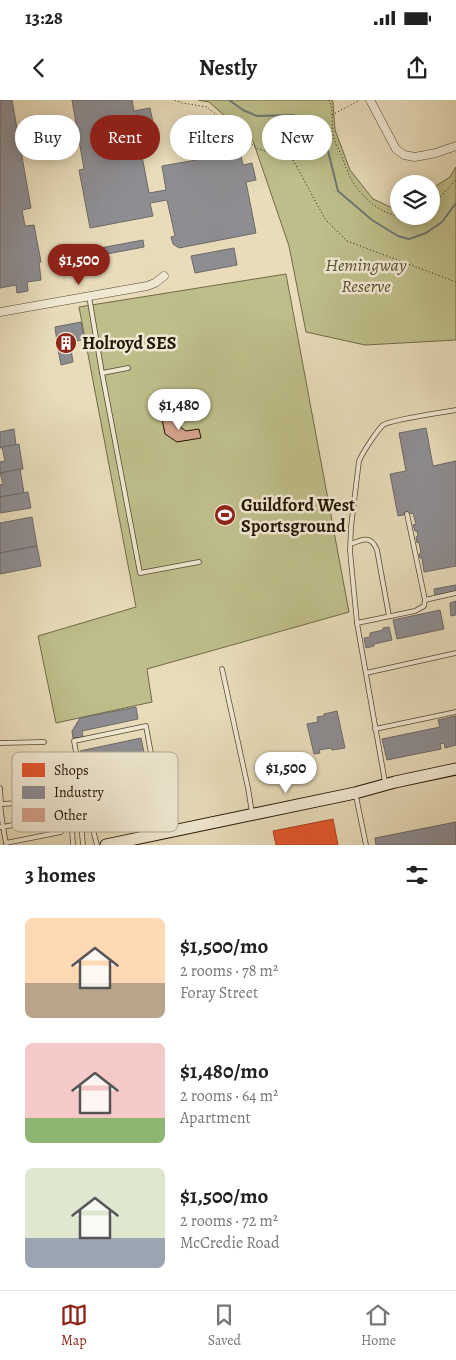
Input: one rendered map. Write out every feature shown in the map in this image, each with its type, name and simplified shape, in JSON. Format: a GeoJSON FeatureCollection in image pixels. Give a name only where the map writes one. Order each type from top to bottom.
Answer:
{"type":"FeatureCollection","features":[{"type":"Feature","properties":{"kind":"street"},"geometry":{"type":"LineString","coordinates":[[370,100],[396,149],[404,155],[415,157],[436,153],[456,146]]}},
{"type":"Feature","properties":{"kind":"street"},"geometry":{"type":"LineString","coordinates":[[0,312],[147,286],[164,276]]}},
{"type":"Feature","properties":{"kind":"street"},"geometry":{"type":"LineString","coordinates":[[178,830],[355,793],[386,784],[456,769]]}},
{"type":"Feature","properties":{"kind":"street"},"geometry":{"type":"LineString","coordinates":[[106,845],[170,832]]}},
{"type":"Feature","properties":{"kind":"lane"},"geometry":{"type":"LineString","coordinates":[[89,296],[140,573],[200,562]]}},
{"type":"Feature","properties":{"kind":"lane"},"geometry":{"type":"LineString","coordinates":[[102,373],[128,368]]}},
{"type":"Feature","properties":{"kind":"lane"},"geometry":{"type":"LineString","coordinates":[[386,784],[358,623],[350,551],[359,461],[362,453],[384,424],[456,410]]}},
{"type":"Feature","properties":{"kind":"lane"},"geometry":{"type":"LineString","coordinates":[[358,623],[415,611],[424,606],[425,600],[407,514]]}},
{"type":"Feature","properties":{"kind":"lane"},"geometry":{"type":"LineString","coordinates":[[350,544],[369,539],[374,543],[377,550],[389,616]]}},
{"type":"Feature","properties":{"kind":"lane"},"geometry":{"type":"LineString","coordinates":[[425,600],[456,593]]}},
{"type":"Feature","properties":{"kind":"lane"},"geometry":{"type":"LineString","coordinates":[[366,673],[456,653]]}},
{"type":"Feature","properties":{"kind":"lane"},"geometry":{"type":"LineString","coordinates":[[222,669],[248,788],[252,815]]}},
{"type":"Feature","properties":{"kind":"lane"},"geometry":{"type":"LineString","coordinates":[[375,729],[456,712]]}},
{"type":"Feature","properties":{"kind":"lane"},"geometry":{"type":"LineString","coordinates":[[76,752],[74,741],[146,726],[151,752]]}},
{"type":"Feature","properties":{"kind":"lane"},"geometry":{"type":"LineString","coordinates":[[0,743],[44,742]]}},
{"type":"Feature","properties":{"kind":"lane"},"geometry":{"type":"LineString","coordinates":[[0,788],[1,827],[6,843]]}},
{"type":"Feature","properties":{"kind":"lane"},"geometry":{"type":"LineString","coordinates":[[355,793],[366,845]]}},
{"type":"Feature","properties":{"kind":"lane"},"geometry":{"type":"LineString","coordinates":[[0,844],[62,832]]}},
{"type":"Feature","properties":{"kind":"lane"},"geometry":{"type":"LineString","coordinates":[[72,832],[73,845]]}},
{"type":"Feature","properties":{"kind":"lane"},"geometry":{"type":"LineString","coordinates":[[82,832],[83,845]]}},
{"type":"Feature","properties":{"kind":"lane"},"geometry":{"type":"LineString","coordinates":[[94,832],[97,845]]}},
{"type":"Feature","properties":{"kind":"path"},"geometry":{"type":"LineString","coordinates":[[175,100],[207,107],[258,150],[292,158],[325,219],[347,241],[456,282]]}},
{"type":"Feature","properties":{"kind":"path"},"geometry":{"type":"LineString","coordinates":[[330,100],[333,135],[347,171],[364,197],[374,206],[390,213]]}},
{"type":"Feature","properties":{"kind":"path"},"geometry":{"type":"LineString","coordinates":[[332,115],[360,100]]}},
{"type":"Feature","properties":{"kind":"path"},"geometry":{"type":"LineString","coordinates":[[440,197],[456,180]]}},
{"type":"Feature","properties":{"kind":"green space","name":"Hemingway Reserve"},"geometry":{"type":"Polygon","coordinates":[[[198,100],[332,100],[335,130],[350,170],[373,199],[390,207],[390,225],[440,225],[440,183],[450,177],[456,167],[456,340],[365,345],[306,332],[289,246],[252,140],[252,115],[224,115],[209,102],[198,100]]]}},
{"type":"Feature","properties":{"kind":"green space","name":"Guildford West Sportsground"},"geometry":{"type":"Polygon","coordinates":[[[286,274],[349,612],[147,669],[152,702],[56,723],[38,636],[136,607],[79,307],[286,274]]]}},
{"type":"Feature","properties":{"kind":"building: Shops"},"geometry":{"type":"Polygon","coordinates":[[[333,819],[338,845],[276,845],[273,831],[333,819]]]}},
{"type":"Feature","properties":{"kind":"building: Industry"},"geometry":{"type":"Polygon","coordinates":[[[0,100],[12,100],[15,117],[15,160],[23,160],[31,208],[22,210],[25,226],[34,225],[41,262],[39,262],[41,280],[27,282],[28,291],[17,293],[16,285],[0,288],[0,100]]]}},
{"type":"Feature","properties":{"kind":"building: Industry"},"geometry":{"type":"Polygon","coordinates":[[[72,100],[132,100],[134,111],[150,108],[151,115],[90,115],[90,160],[143,160],[149,193],[166,190],[162,166],[196,160],[242,160],[243,165],[252,163],[256,180],[246,182],[256,233],[179,248],[173,244],[171,237],[175,236],[167,200],[150,203],[153,216],[90,228],[79,170],[84,169],[80,146],[80,115],[75,115],[72,100]]]}},
{"type":"Feature","properties":{"kind":"building: Industry"},"geometry":{"type":"Polygon","coordinates":[[[143,240],[144,247],[96,256],[95,249],[143,240]]]}},
{"type":"Feature","properties":{"kind":"building: Industry"},"geometry":{"type":"Polygon","coordinates":[[[234,248],[237,265],[195,273],[191,256],[234,248]]]}},
{"type":"Feature","properties":{"kind":"building: Industry","name":"Holroyd SES"},"geometry":{"type":"Polygon","coordinates":[[[81,322],[84,339],[70,343],[73,362],[61,365],[57,344],[61,342],[57,342],[55,327],[81,322]]]}},
{"type":"Feature","properties":{"kind":"building: Industry"},"geometry":{"type":"Polygon","coordinates":[[[426,428],[433,466],[456,461],[456,566],[424,572],[422,558],[420,558],[419,554],[421,553],[419,542],[417,543],[417,531],[415,531],[413,525],[416,524],[413,513],[398,516],[390,474],[406,471],[399,433],[426,428]]]}},
{"type":"Feature","properties":{"kind":"building: Industry"},"geometry":{"type":"Polygon","coordinates":[[[14,429],[16,445],[0,448],[0,432],[14,429]]]}},
{"type":"Feature","properties":{"kind":"building: Industry"},"geometry":{"type":"Polygon","coordinates":[[[19,444],[23,469],[0,473],[0,462],[5,461],[2,447],[19,444]]]}},
{"type":"Feature","properties":{"kind":"building: Industry"},"geometry":{"type":"Polygon","coordinates":[[[20,469],[24,493],[0,497],[0,485],[3,484],[0,473],[20,469]]]}},
{"type":"Feature","properties":{"kind":"building: Industry"},"geometry":{"type":"Polygon","coordinates":[[[28,492],[31,508],[0,513],[0,497],[28,492]]]}},
{"type":"Feature","properties":{"kind":"building: Industry"},"geometry":{"type":"Polygon","coordinates":[[[32,517],[37,546],[0,553],[0,523],[32,517]]]}},
{"type":"Feature","properties":{"kind":"building: Industry"},"geometry":{"type":"Polygon","coordinates":[[[37,546],[41,566],[0,574],[0,553],[37,546]]]}},
{"type":"Feature","properties":{"kind":"building: Industry"},"geometry":{"type":"Polygon","coordinates":[[[456,585],[456,593],[435,597],[434,589],[456,585]]]}},
{"type":"Feature","properties":{"kind":"building: Industry"},"geometry":{"type":"Polygon","coordinates":[[[456,601],[456,615],[451,616],[450,603],[456,601]]]}},
{"type":"Feature","properties":{"kind":"building: Industry"},"geometry":{"type":"Polygon","coordinates":[[[440,610],[444,629],[397,639],[393,620],[440,610]]]}},
{"type":"Feature","properties":{"kind":"building: Industry"},"geometry":{"type":"Polygon","coordinates":[[[389,627],[392,640],[366,648],[364,638],[370,637],[370,633],[389,627]]]}},
{"type":"Feature","properties":{"kind":"building: Industry"},"geometry":{"type":"Polygon","coordinates":[[[136,707],[138,719],[82,731],[83,737],[73,738],[72,731],[80,718],[136,707]]]}},
{"type":"Feature","properties":{"kind":"building: Industry"},"geometry":{"type":"Polygon","coordinates":[[[337,711],[345,748],[319,750],[320,753],[314,754],[307,724],[318,722],[317,717],[337,711]]]}},
{"type":"Feature","properties":{"kind":"building: Industry"},"geometry":{"type":"Polygon","coordinates":[[[456,716],[456,745],[445,748],[444,743],[440,744],[441,749],[387,760],[382,739],[440,727],[438,720],[456,716]]]}},
{"type":"Feature","properties":{"kind":"building: Industry"},"geometry":{"type":"Polygon","coordinates":[[[141,738],[144,752],[80,752],[141,738]]]}},
{"type":"Feature","properties":{"kind":"building: Industry"},"geometry":{"type":"Polygon","coordinates":[[[456,822],[456,845],[376,845],[375,838],[456,822]]]}},
{"type":"Feature","properties":{"kind":"building: Other"},"geometry":{"type":"Polygon","coordinates":[[[173,416],[174,423],[186,431],[199,429],[201,438],[177,442],[165,434],[162,419],[173,416]]]}},
{"type":"Feature","properties":{"kind":"waterway"},"geometry":{"type":"LineString","coordinates":[[229,100],[243,110],[257,116],[294,115],[309,125],[326,143],[338,191],[372,220],[398,236],[409,239],[426,233],[442,222],[456,203]]}},
{"type":"Feature","properties":{"kind":"place","name":"Holroyd SES"},"geometry":{"type":"Point","coordinates":[66,343]}},
{"type":"Feature","properties":{"kind":"place","name":"Guildford West Sportsground"},"geometry":{"type":"Point","coordinates":[225,515]}}]}
